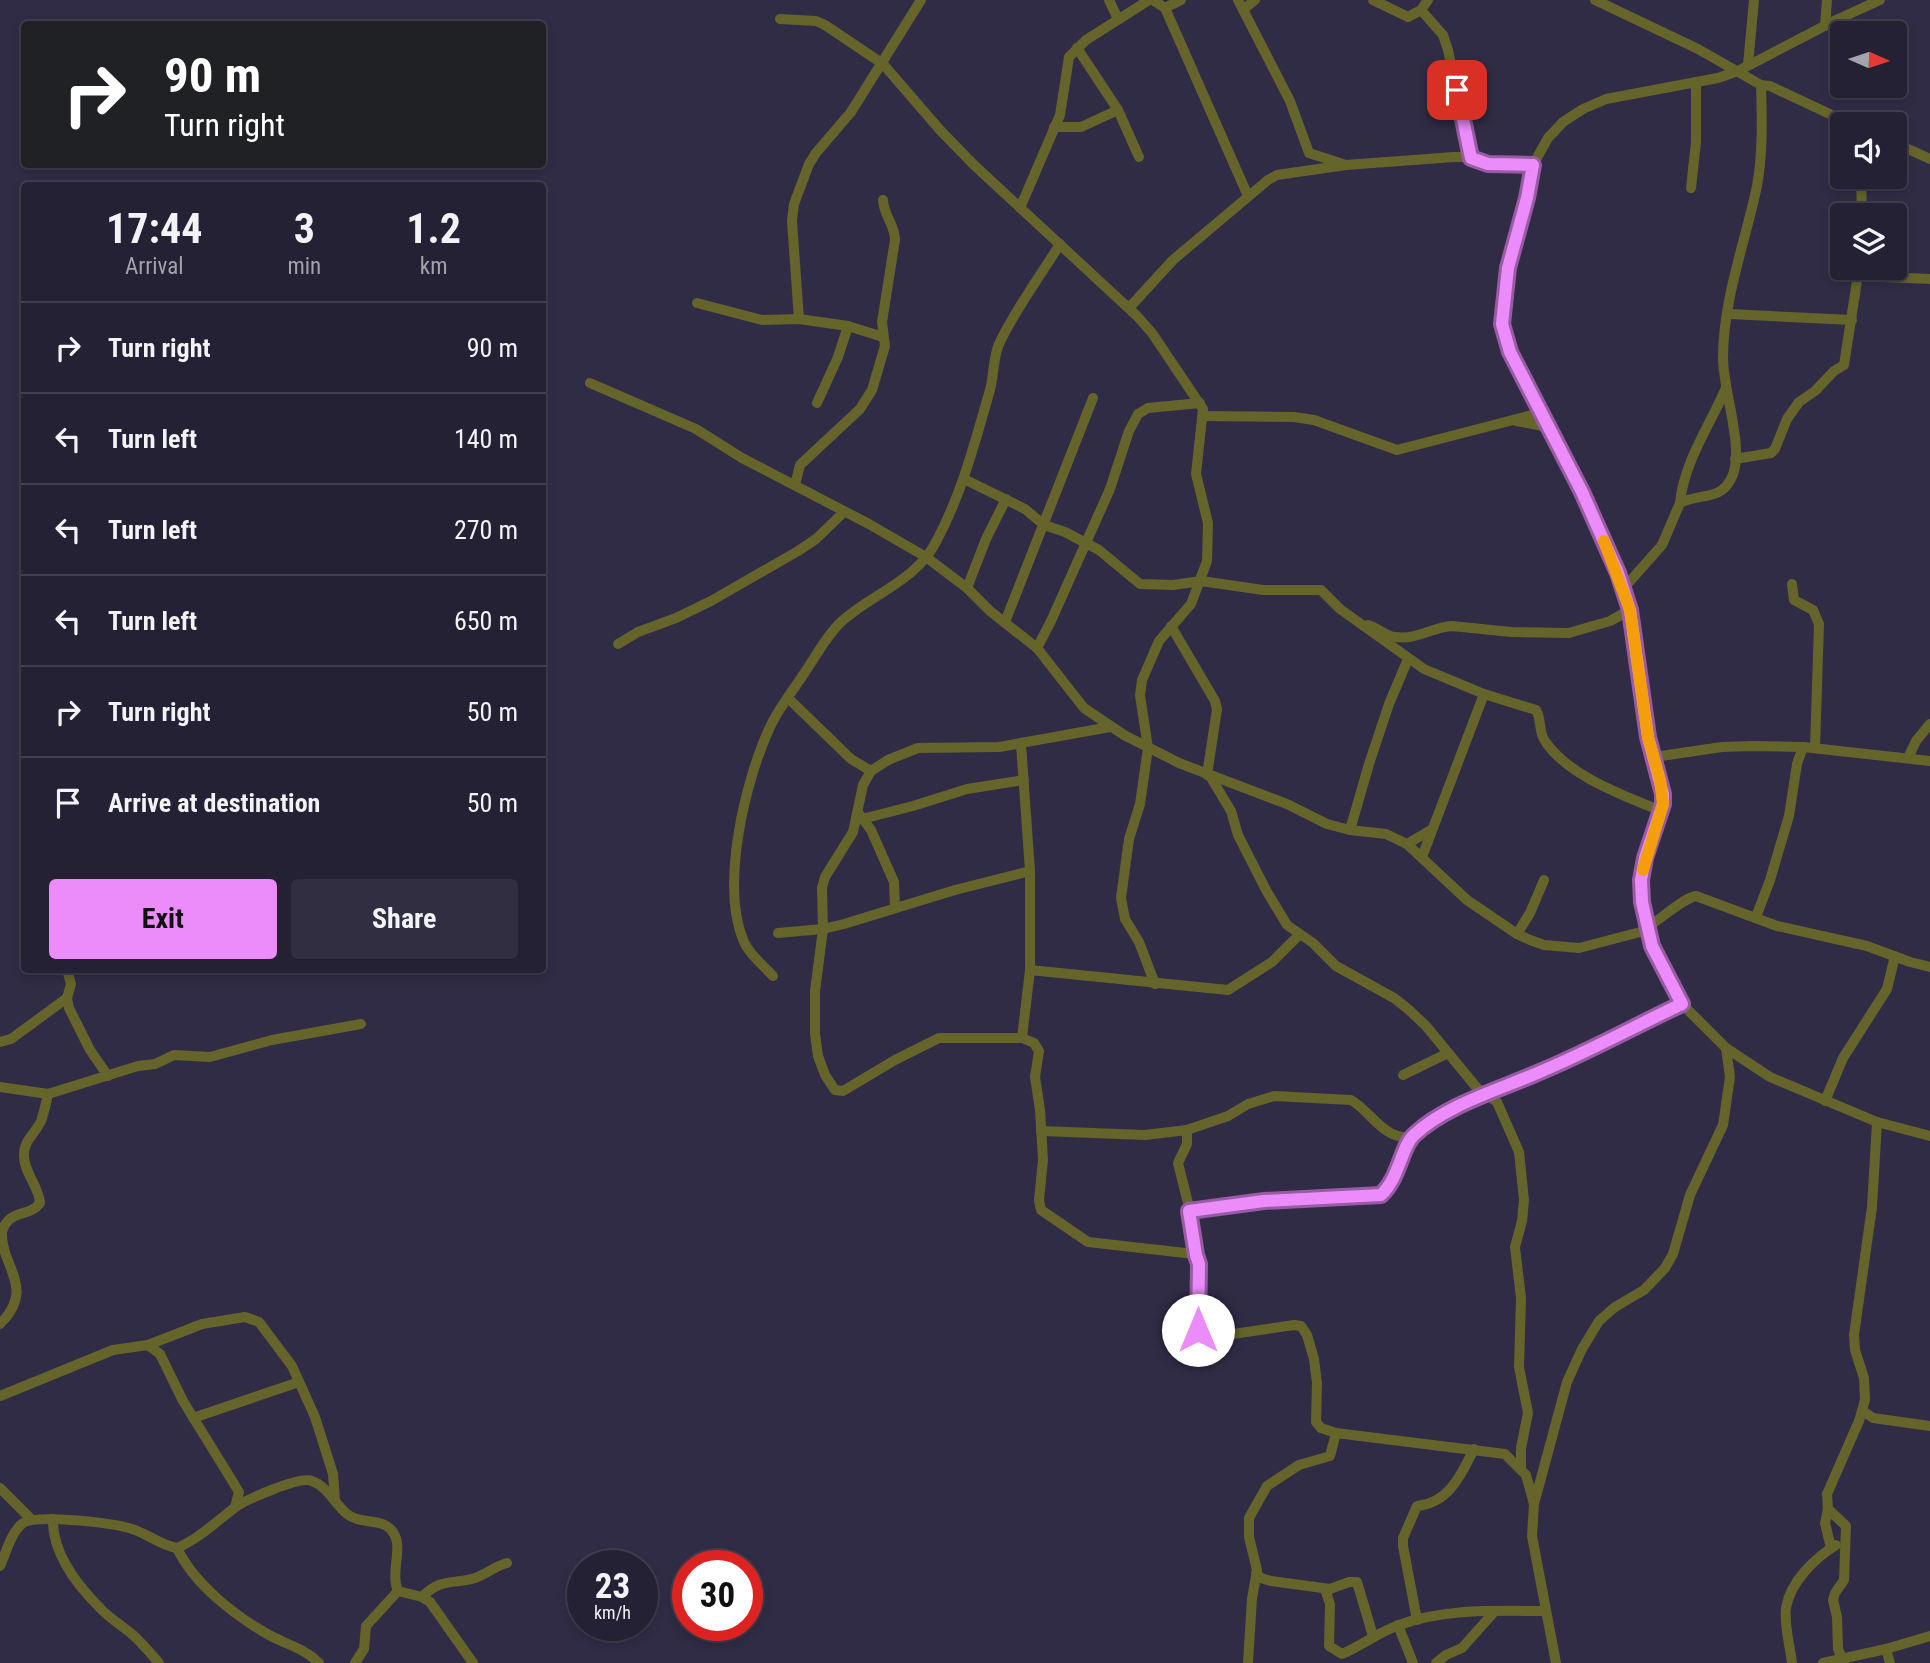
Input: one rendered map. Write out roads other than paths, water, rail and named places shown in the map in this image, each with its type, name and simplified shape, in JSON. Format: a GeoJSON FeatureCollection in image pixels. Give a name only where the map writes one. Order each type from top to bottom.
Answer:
{"type":"FeatureCollection","features":[{"type":"Feature","properties":{"kind":"street"},"geometry":{"type":"LineString","coordinates":[[799,319],[792,233],[794,204],[816,153],[842,123],[883,64],[921,0]]}},
{"type":"Feature","properties":{"kind":"street"},"geometry":{"type":"LineString","coordinates":[[1109,0],[1118,19]]}},
{"type":"Feature","properties":{"kind":"street"},"geometry":{"type":"LineString","coordinates":[[1020,208],[1061,109],[1067,62],[1077,48],[1151,0],[1165,8],[1248,196]]}},
{"type":"Feature","properties":{"kind":"street"},"geometry":{"type":"LineString","coordinates":[[1165,8],[1181,0]]}},
{"type":"Feature","properties":{"kind":"street"},"geometry":{"type":"LineString","coordinates":[[1255,0],[1241,5],[1290,101],[1309,153],[1346,165]]}},
{"type":"Feature","properties":{"kind":"street"},"geometry":{"type":"LineString","coordinates":[[1373,0],[1403,16],[1413,16],[1428,0]]}},
{"type":"Feature","properties":{"kind":"street"},"geometry":{"type":"LineString","coordinates":[[1595,0],[1698,49],[1760,85],[1770,86],[1830,114]]}},
{"type":"Feature","properties":{"kind":"street"},"geometry":{"type":"LineString","coordinates":[[1748,65],[1754,0]]}},
{"type":"Feature","properties":{"kind":"street"},"geometry":{"type":"LineString","coordinates":[[1825,26],[1827,0]]}},
{"type":"Feature","properties":{"kind":"street"},"geometry":{"type":"LineString","coordinates":[[1881,0],[1738,71],[1718,78],[1606,99],[1563,122],[1548,138],[1533,165],[1508,268],[1502,324],[1510,352],[1582,492],[1630,610],[1648,737],[1663,794],[1661,811],[1645,858],[1641,880],[1652,946],[1682,1004],[1726,1048],[1770,1077],[1877,1122],[1930,1136]]}},
{"type":"Feature","properties":{"kind":"street"},"geometry":{"type":"LineString","coordinates":[[1421,10],[1443,35],[1471,158]]}},
{"type":"Feature","properties":{"kind":"street"},"geometry":{"type":"LineString","coordinates":[[780,19],[816,21],[883,64],[940,130],[1129,308],[1152,334],[1200,403],[1204,416],[1196,474],[1209,536],[1207,561],[1191,604],[1159,640],[1141,688],[1148,748],[1140,804],[1129,839],[1121,904],[1125,919],[1139,942],[1155,984]]}},
{"type":"Feature","properties":{"kind":"street"},"geometry":{"type":"LineString","coordinates":[[1077,48],[1118,110],[1139,157]]}},
{"type":"Feature","properties":{"kind":"street"},"geometry":{"type":"LineString","coordinates":[[1691,188],[1696,142],[1696,82]]}},
{"type":"Feature","properties":{"kind":"street"},"geometry":{"type":"LineString","coordinates":[[1680,503],[1718,494],[1732,478],[1735,459],[1732,420],[1725,389],[1723,339],[1734,275],[1757,184],[1761,145],[1760,85]]}},
{"type":"Feature","properties":{"kind":"street"},"geometry":{"type":"LineString","coordinates":[[1054,127],[1081,127],[1118,110]]}},
{"type":"Feature","properties":{"kind":"street"},"geometry":{"type":"LineString","coordinates":[[1907,148],[1930,159]]}},
{"type":"Feature","properties":{"kind":"street"},"geometry":{"type":"LineString","coordinates":[[1129,308],[1173,260],[1277,175],[1346,165],[1454,157],[1471,158],[1488,164],[1533,165]]}},
{"type":"Feature","properties":{"kind":"street"},"geometry":{"type":"LineString","coordinates":[[795,485],[797,471],[806,458],[867,400],[884,346],[882,322],[895,240],[894,228],[884,213],[883,200]]}},
{"type":"Feature","properties":{"kind":"street"},"geometry":{"type":"LineString","coordinates":[[774,976],[746,946],[738,920],[735,877],[741,820],[749,780],[771,725],[829,636],[841,623],[900,583],[936,543],[964,479],[990,389],[1000,342],[1060,244]]}},
{"type":"Feature","properties":{"kind":"street"},"geometry":{"type":"LineString","coordinates":[[1907,277],[1930,279]]}},
{"type":"Feature","properties":{"kind":"street"},"geometry":{"type":"LineString","coordinates":[[1735,459],[1771,453],[1787,419],[1799,402],[1844,365],[1857,280]]}},
{"type":"Feature","properties":{"kind":"street"},"geometry":{"type":"LineString","coordinates":[[697,303],[762,320],[799,319],[848,326],[883,337]]}},
{"type":"Feature","properties":{"kind":"street"},"geometry":{"type":"LineString","coordinates":[[1729,314],[1852,320]]}},
{"type":"Feature","properties":{"kind":"street"},"geometry":{"type":"LineString","coordinates":[[817,403],[848,326]]}},
{"type":"Feature","properties":{"kind":"street"},"geometry":{"type":"LineString","coordinates":[[590,383],[696,429],[741,458],[926,557],[1037,648],[1084,708],[1110,727],[1148,748],[1208,775],[1287,804],[1328,824],[1350,830],[1386,834],[1406,844],[1467,900],[1517,934],[1544,945],[1579,948],[1648,929],[1688,898],[1696,896],[1798,932],[1867,946],[1930,967]]}},
{"type":"Feature","properties":{"kind":"street"},"geometry":{"type":"LineString","coordinates":[[1623,589],[1662,545],[1680,503],[1690,460],[1725,389]]}},
{"type":"Feature","properties":{"kind":"street"},"geometry":{"type":"LineString","coordinates":[[1005,622],[1093,398]]}},
{"type":"Feature","properties":{"kind":"street"},"geometry":{"type":"LineString","coordinates":[[1037,648],[1110,489],[1129,431],[1138,414],[1148,408],[1200,403]]}},
{"type":"Feature","properties":{"kind":"street"},"geometry":{"type":"LineString","coordinates":[[1204,416],[1294,417],[1314,420],[1388,449],[1397,450],[1540,413]]}},
{"type":"Feature","properties":{"kind":"street"},"geometry":{"type":"LineString","coordinates":[[1512,421],[1548,427]]}},
{"type":"Feature","properties":{"kind":"street"},"geometry":{"type":"LineString","coordinates":[[964,479],[1025,509],[1044,525],[1065,532],[1111,558],[1140,584],[1173,585],[1201,581],[1263,590],[1321,590],[1339,609],[1408,659],[1437,675],[1484,694],[1536,710],[1541,722],[1540,732],[1558,756],[1594,781],[1661,811]]}},
{"type":"Feature","properties":{"kind":"street"},"geometry":{"type":"LineString","coordinates":[[967,588],[986,539],[1006,499]]}},
{"type":"Feature","properties":{"kind":"street"},"geometry":{"type":"LineString","coordinates":[[618,644],[638,632],[711,601],[798,551],[816,539],[844,512]]}},
{"type":"Feature","properties":{"kind":"street"},"geometry":{"type":"LineString","coordinates":[[1792,584],[1794,600],[1813,610],[1819,624],[1815,748]]}},
{"type":"Feature","properties":{"kind":"street"},"geometry":{"type":"LineString","coordinates":[[1361,623],[1393,637],[1422,636],[1452,626],[1559,634],[1610,621],[1630,610]]}},
{"type":"Feature","properties":{"kind":"street"},"geometry":{"type":"LineString","coordinates":[[1171,626],[1215,701],[1217,719],[1208,775],[1231,811],[1238,835],[1277,911],[1287,925],[1313,943],[1336,966],[1394,998],[1408,1009],[1478,1088],[1497,1102],[1520,1158],[1524,1212],[1515,1247],[1521,1288],[1519,1367],[1528,1413],[1521,1448],[1521,1468]]}},
{"type":"Feature","properties":{"kind":"street"},"geometry":{"type":"LineString","coordinates":[[1350,830],[1368,764],[1408,659]]}},
{"type":"Feature","properties":{"kind":"street"},"geometry":{"type":"LineString","coordinates":[[1422,857],[1484,694]]}},
{"type":"Feature","properties":{"kind":"street"},"geometry":{"type":"LineString","coordinates":[[789,699],[851,759],[871,771]]}},
{"type":"Feature","properties":{"kind":"street"},"geometry":{"type":"LineString","coordinates":[[1908,758],[1916,741],[1930,724]]}},
{"type":"Feature","properties":{"kind":"street"},"geometry":{"type":"LineString","coordinates":[[1110,727],[999,747],[918,748],[888,760],[871,771],[863,785],[860,815],[853,832],[823,883],[824,929],[815,991],[818,1056],[825,1075],[835,1090],[847,1089],[895,1060],[942,1037],[1022,1038],[1034,1043],[1038,1047],[1035,1077],[1042,1160],[1039,1205],[1054,1220],[1088,1242],[1190,1252],[1196,1255]]}},
{"type":"Feature","properties":{"kind":"street"},"geometry":{"type":"LineString","coordinates":[[1021,744],[1030,871],[1030,970],[1022,1038]]}},
{"type":"Feature","properties":{"kind":"street"},"geometry":{"type":"LineString","coordinates":[[1654,757],[1722,747],[1802,747],[1930,761]]}},
{"type":"Feature","properties":{"kind":"street"},"geometry":{"type":"LineString","coordinates":[[1756,917],[1789,816],[1802,747]]}},
{"type":"Feature","properties":{"kind":"street"},"geometry":{"type":"LineString","coordinates":[[860,815],[967,789],[1024,780]]}},
{"type":"Feature","properties":{"kind":"street"},"geometry":{"type":"LineString","coordinates":[[860,815],[871,830],[894,882],[895,908]]}},
{"type":"Feature","properties":{"kind":"street"},"geometry":{"type":"LineString","coordinates":[[1406,844],[1431,830]]}},
{"type":"Feature","properties":{"kind":"street"},"geometry":{"type":"LineString","coordinates":[[778,933],[824,929],[1030,871]]}},
{"type":"Feature","properties":{"kind":"street"},"geometry":{"type":"LineString","coordinates":[[1517,934],[1530,913],[1544,880]]}},
{"type":"Feature","properties":{"kind":"street"},"geometry":{"type":"LineString","coordinates":[[1030,970],[1228,990],[1272,962],[1299,935]]}},
{"type":"Feature","properties":{"kind":"street"},"geometry":{"type":"LineString","coordinates":[[1825,1101],[1843,1058],[1887,989],[1895,956]]}},
{"type":"Feature","properties":{"kind":"street"},"geometry":{"type":"LineString","coordinates":[[68,973],[71,984],[67,998],[69,1009],[90,1050],[108,1076]]}},
{"type":"Feature","properties":{"kind":"street"},"geometry":{"type":"LineString","coordinates":[[0,1042],[12,1039],[67,998]]}},
{"type":"Feature","properties":{"kind":"street"},"geometry":{"type":"LineString","coordinates":[[1189,1211],[1264,1201],[1381,1195],[1394,1179],[1412,1136],[1451,1111],[1486,1093],[1559,1064],[1682,1004]]}},
{"type":"Feature","properties":{"kind":"street"},"geometry":{"type":"LineString","coordinates":[[0,1087],[48,1094],[138,1066],[155,1064],[174,1055],[210,1057],[272,1040],[361,1024]]}},
{"type":"Feature","properties":{"kind":"street"},"geometry":{"type":"LineString","coordinates":[[1556,1663],[1532,1536],[1534,1504],[1567,1382],[1599,1321],[1615,1307],[1644,1290],[1665,1268],[1673,1254],[1690,1195],[1723,1125],[1730,1077],[1726,1048]]}},
{"type":"Feature","properties":{"kind":"street"},"geometry":{"type":"LineString","coordinates":[[1404,1075],[1448,1053]]}},
{"type":"Feature","properties":{"kind":"street"},"geometry":{"type":"LineString","coordinates":[[0,1324],[13,1308],[15,1297],[4,1259],[1,1233],[13,1216],[34,1209],[40,1203],[39,1193],[24,1162],[23,1153],[41,1121],[48,1094]]}},
{"type":"Feature","properties":{"kind":"street"},"geometry":{"type":"LineString","coordinates":[[1041,1131],[1145,1135],[1187,1129],[1228,1116],[1248,1104],[1274,1096],[1350,1100],[1360,1105],[1385,1129],[1398,1135],[1412,1136]]}},
{"type":"Feature","properties":{"kind":"street"},"geometry":{"type":"LineString","coordinates":[[1831,1548],[1825,1523],[1828,1489],[1863,1411],[1864,1378],[1855,1350],[1854,1335],[1871,1207],[1877,1122]]}},
{"type":"Feature","properties":{"kind":"street"},"geometry":{"type":"LineString","coordinates":[[1187,1129],[1187,1144],[1178,1163],[1199,1264],[1200,1333],[1209,1339],[1301,1326],[1307,1335],[1314,1359],[1317,1383],[1316,1423],[1321,1428],[1336,1433],[1474,1448],[1505,1454],[1521,1468],[1530,1485],[1534,1504]]}},
{"type":"Feature","properties":{"kind":"street"},"geometry":{"type":"LineString","coordinates":[[0,1396],[113,1350],[148,1345],[202,1324],[245,1317],[259,1322],[292,1366],[326,1448],[333,1474],[335,1500]]}},
{"type":"Feature","properties":{"kind":"street"},"geometry":{"type":"LineString","coordinates":[[148,1345],[160,1354],[192,1418],[239,1492],[256,1499]]}},
{"type":"Feature","properties":{"kind":"street"},"geometry":{"type":"LineString","coordinates":[[192,1418],[299,1382]]}},
{"type":"Feature","properties":{"kind":"street"},"geometry":{"type":"LineString","coordinates":[[1863,1411],[1873,1418],[1930,1426]]}},
{"type":"Feature","properties":{"kind":"street"},"geometry":{"type":"LineString","coordinates":[[1248,1663],[1256,1573],[1248,1522],[1263,1491],[1289,1470],[1330,1456],[1336,1433]]}},
{"type":"Feature","properties":{"kind":"street"},"geometry":{"type":"LineString","coordinates":[[1417,1620],[1403,1538],[1417,1506],[1429,1505],[1453,1487],[1474,1448]]}},
{"type":"Feature","properties":{"kind":"street"},"geometry":{"type":"LineString","coordinates":[[177,1548],[191,1542],[235,1507],[304,1479],[318,1485],[355,1519],[384,1524],[394,1533],[397,1546],[394,1574],[398,1591]]}},
{"type":"Feature","properties":{"kind":"street"},"geometry":{"type":"LineString","coordinates":[[0,1488],[31,1519]]}},
{"type":"Feature","properties":{"kind":"street"},"geometry":{"type":"LineString","coordinates":[[235,1507],[239,1492]]}},
{"type":"Feature","properties":{"kind":"street"},"geometry":{"type":"LineString","coordinates":[[1828,1509],[1846,1524],[1844,1580],[1833,1600],[1838,1649],[1843,1661]]}},
{"type":"Feature","properties":{"kind":"street"},"geometry":{"type":"LineString","coordinates":[[0,1566],[17,1529],[31,1519],[121,1526],[177,1548],[190,1572],[227,1605],[263,1631],[298,1648],[315,1662]]}},
{"type":"Feature","properties":{"kind":"street"},"geometry":{"type":"LineString","coordinates":[[53,1519],[60,1555],[74,1576],[100,1609],[133,1635],[159,1663]]}},
{"type":"Feature","properties":{"kind":"street"},"geometry":{"type":"LineString","coordinates":[[1792,1663],[1787,1605],[1800,1578],[1831,1548],[1845,1539]]}},
{"type":"Feature","properties":{"kind":"street"},"geometry":{"type":"LineString","coordinates":[[422,1597],[441,1583],[477,1577],[497,1565],[507,1563]]}},
{"type":"Feature","properties":{"kind":"street"},"geometry":{"type":"LineString","coordinates":[[1256,1573],[1261,1578],[1272,1581],[1325,1588],[1337,1588],[1349,1582],[1357,1582],[1373,1636]]}},
{"type":"Feature","properties":{"kind":"street"},"geometry":{"type":"LineString","coordinates":[[1325,1588],[1330,1599],[1330,1648],[1340,1654],[1373,1636],[1417,1620],[1469,1611],[1545,1611]]}},
{"type":"Feature","properties":{"kind":"street"},"geometry":{"type":"LineString","coordinates":[[398,1591],[422,1597],[430,1602],[473,1663]]}},
{"type":"Feature","properties":{"kind":"street"},"geometry":{"type":"LineString","coordinates":[[355,1663],[364,1649],[366,1626],[398,1591]]}},
{"type":"Feature","properties":{"kind":"street"},"geometry":{"type":"LineString","coordinates":[[1436,1663],[1462,1648],[1495,1611]]}},
{"type":"Feature","properties":{"kind":"street"},"geometry":{"type":"LineString","coordinates":[[1398,1625],[1413,1663]]}},
{"type":"Feature","properties":{"kind":"street"},"geometry":{"type":"LineString","coordinates":[[1823,1663],[1843,1661],[1930,1636]]}},
{"type":"Feature","properties":{"kind":"street"},"geometry":{"type":"LineString","coordinates":[[1886,1649],[1889,1663]]}}]}
